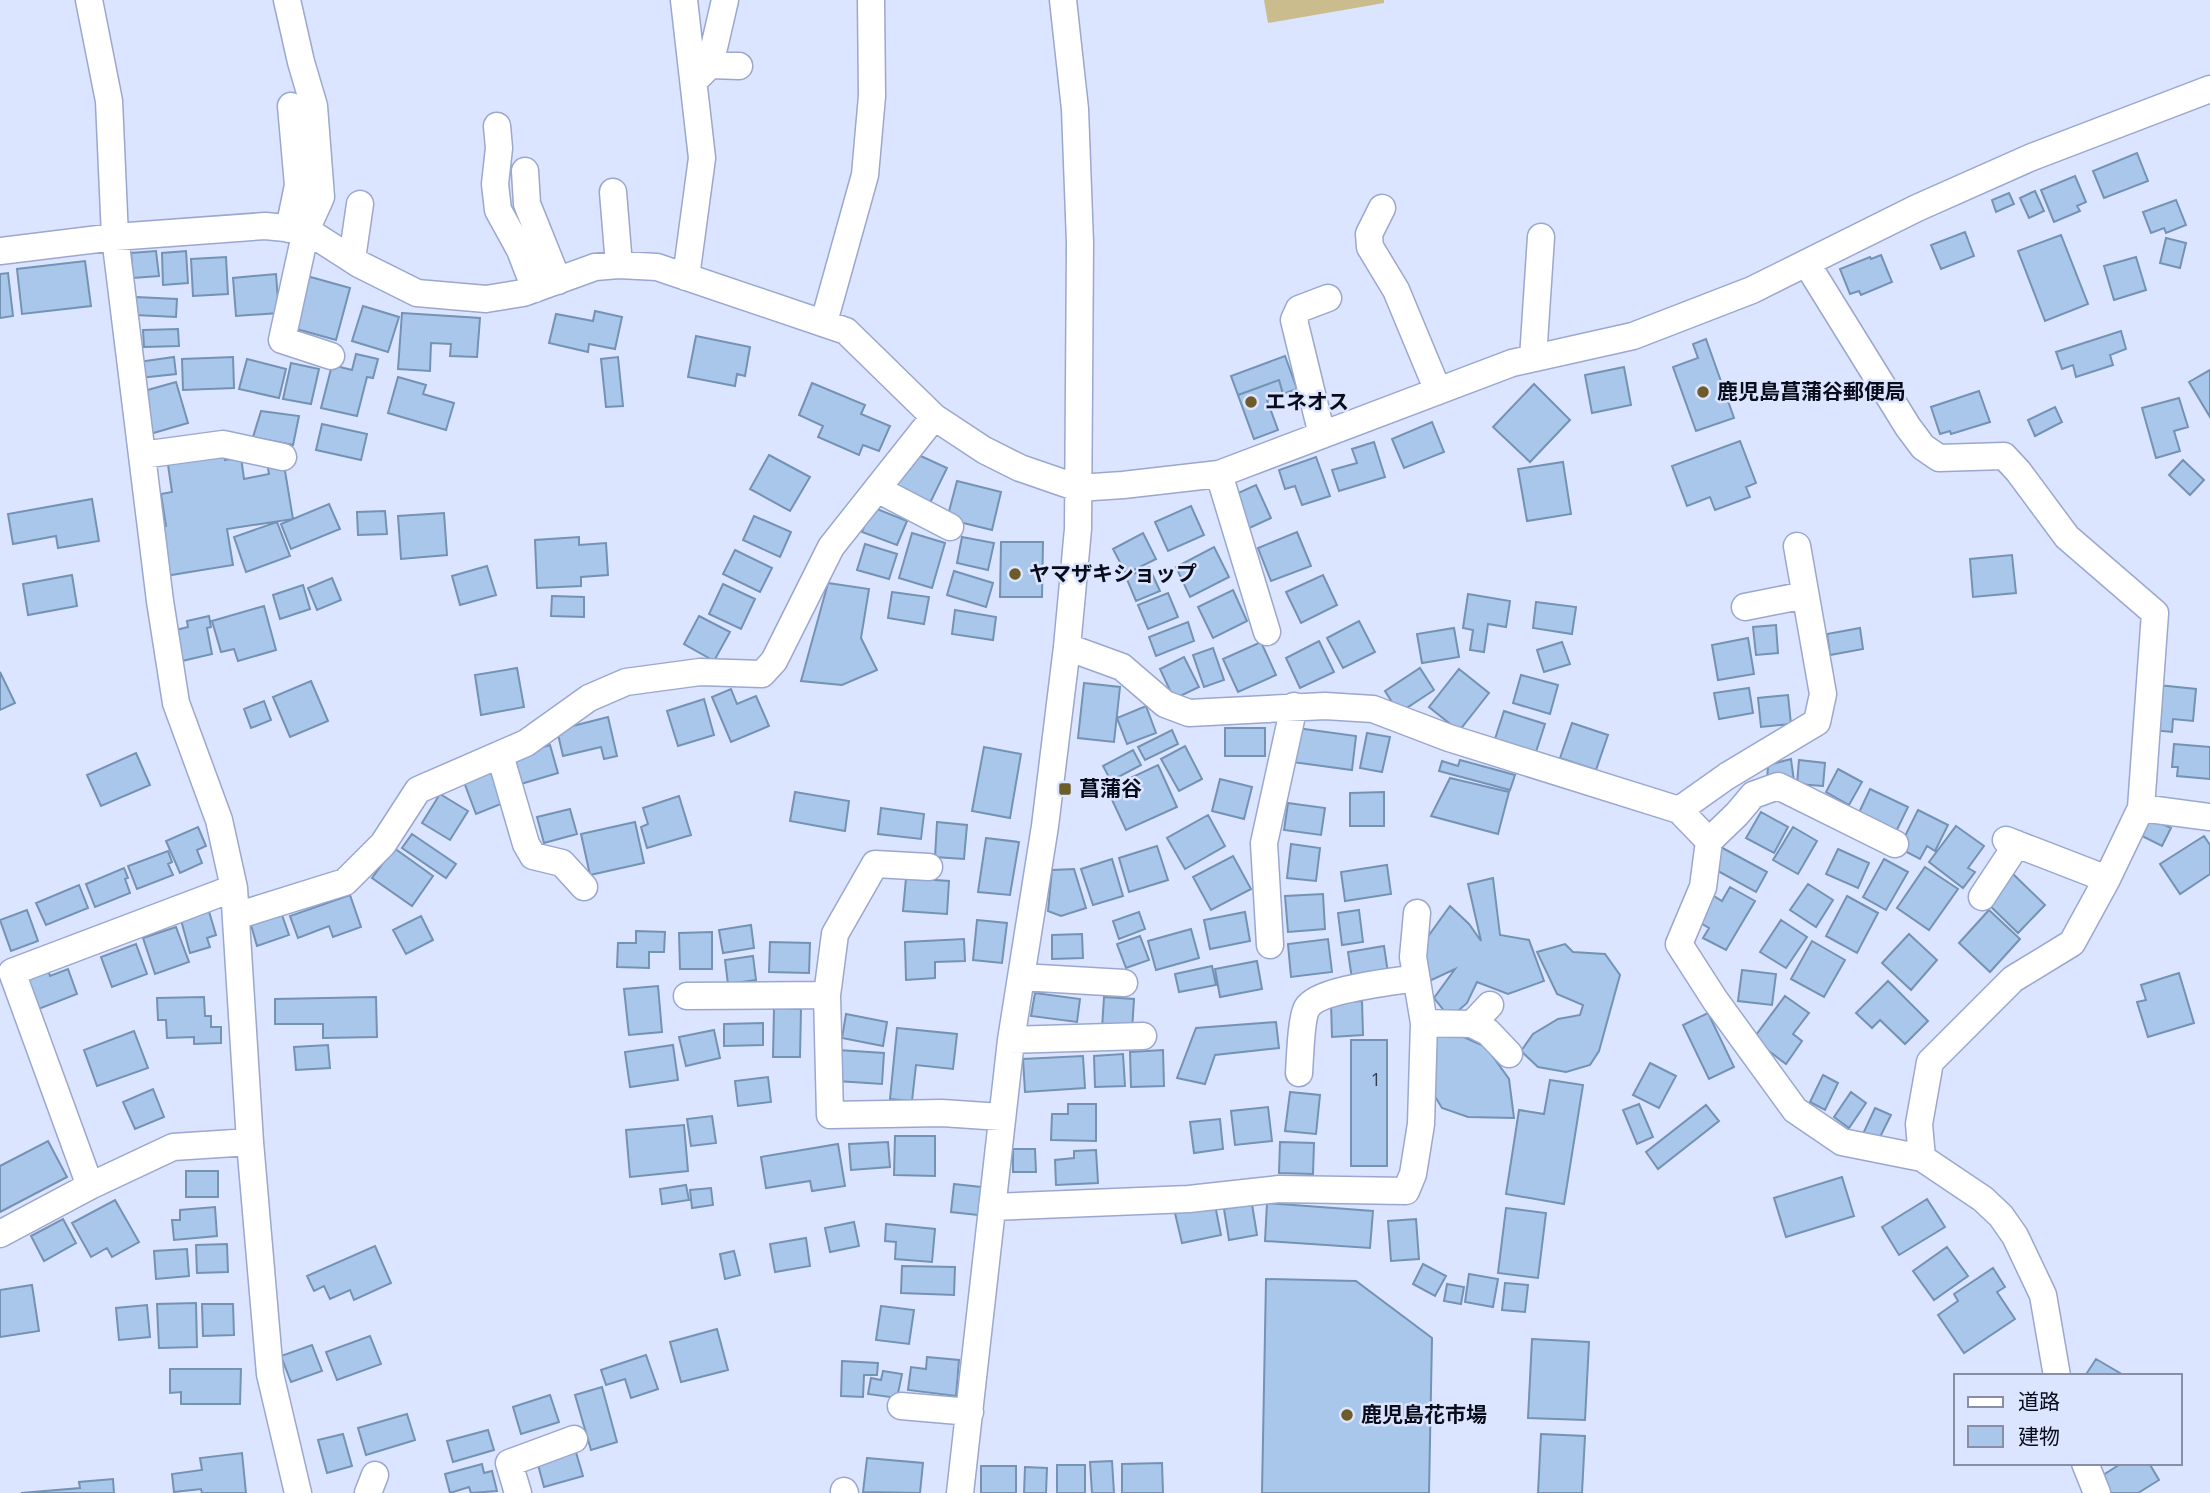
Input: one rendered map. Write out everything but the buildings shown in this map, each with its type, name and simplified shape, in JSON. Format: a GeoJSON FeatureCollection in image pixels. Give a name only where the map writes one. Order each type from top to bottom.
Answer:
{"type":"FeatureCollection","features":[{"type":"Feature","properties":{"kind":"street"},"geometry":{"type":"LineString","coordinates":[[89,0],[109,101],[114,237],[160,601],[176,704],[219,820],[234,888],[250,1142],[270,1374],[298,1493]]}},
{"type":"Feature","properties":{"kind":"street"},"geometry":{"type":"LineString","coordinates":[[287,0],[314,106],[321,197],[298,229]]}},
{"type":"Feature","properties":{"kind":"street"},"geometry":{"type":"LineString","coordinates":[[684,0],[702,74],[702,158],[686,277]]}},
{"type":"Feature","properties":{"kind":"street"},"geometry":{"type":"LineString","coordinates":[[702,74],[725,0]]}},
{"type":"Feature","properties":{"kind":"street"},"geometry":{"type":"LineString","coordinates":[[824,323],[865,175],[873,96],[871,0]]}},
{"type":"Feature","properties":{"kind":"street"},"geometry":{"type":"LineString","coordinates":[[960,1493],[1010,1040],[1045,826],[1079,530],[1080,243],[1075,109],[1063,0]]}},
{"type":"Feature","properties":{"kind":"street"},"geometry":{"type":"LineString","coordinates":[[702,74],[738,66]]}},
{"type":"Feature","properties":{"kind":"street"},"geometry":{"type":"LineString","coordinates":[[0,251],[114,237],[265,226],[298,229],[417,293],[486,299],[547,285],[595,267],[657,267],[846,331],[934,417],[984,450],[1020,468],[1078,488],[1219,474],[1512,363],[1633,336],[1752,290],[1917,208],[2019,163],[2210,89]]}},
{"type":"Feature","properties":{"kind":"street"},"geometry":{"type":"LineString","coordinates":[[291,106],[298,185],[298,229],[271,337],[331,356]]}},
{"type":"Feature","properties":{"kind":"street"},"geometry":{"type":"LineString","coordinates":[[497,126],[499,148],[495,184],[498,210],[520,250],[547,285]]}},
{"type":"Feature","properties":{"kind":"street"},"geometry":{"type":"LineString","coordinates":[[525,171],[527,204],[547,285]]}},
{"type":"Feature","properties":{"kind":"street"},"geometry":{"type":"LineString","coordinates":[[613,192],[619,265]]}},
{"type":"Feature","properties":{"kind":"street"},"geometry":{"type":"LineString","coordinates":[[352,259],[360,204]]}},
{"type":"Feature","properties":{"kind":"street"},"geometry":{"type":"LineString","coordinates":[[1382,208],[1369,234],[1370,247],[1396,290],[1438,391]]}},
{"type":"Feature","properties":{"kind":"street"},"geometry":{"type":"LineString","coordinates":[[1533,358],[1541,237]]}},
{"type":"Feature","properties":{"kind":"street"},"geometry":{"type":"LineString","coordinates":[[1807,264],[1908,428],[1923,447],[1939,458],[2004,456],[2067,537],[2155,613],[2141,808],[2072,943],[2014,979],[1930,1062],[1919,1124],[1922,1158]]}},
{"type":"Feature","properties":{"kind":"street"},"geometry":{"type":"LineString","coordinates":[[1322,435],[1294,320],[1299,309],[1328,298]]}},
{"type":"Feature","properties":{"kind":"street"},"geometry":{"type":"LineString","coordinates":[[236,916],[345,882],[383,844],[418,790],[526,743],[589,698],[626,682],[700,673],[762,674],[774,661],[831,547],[934,417]]}},
{"type":"Feature","properties":{"kind":"street"},"geometry":{"type":"LineString","coordinates":[[142,455],[223,444],[283,457]]}},
{"type":"Feature","properties":{"kind":"street"},"geometry":{"type":"LineString","coordinates":[[1219,474],[1267,632]]}},
{"type":"Feature","properties":{"kind":"street"},"geometry":{"type":"LineString","coordinates":[[877,489],[950,527]]}},
{"type":"Feature","properties":{"kind":"street"},"geometry":{"type":"LineString","coordinates":[[1679,810],[1727,776],[1816,722],[1824,694],[1797,546]]}},
{"type":"Feature","properties":{"kind":"street"},"geometry":{"type":"LineString","coordinates":[[1745,607],[1805,595]]}},
{"type":"Feature","properties":{"kind":"street"},"geometry":{"type":"LineString","coordinates":[[1067,647],[1122,667],[1165,704],[1189,713],[1294,706],[1373,709],[1449,738],[1679,810],[1709,841]]}},
{"type":"Feature","properties":{"kind":"street"},"geometry":{"type":"LineString","coordinates":[[1270,945],[1264,843],[1294,706]]}},
{"type":"Feature","properties":{"kind":"street"},"geometry":{"type":"LineString","coordinates":[[499,755],[526,844],[533,856],[562,863],[584,887]]}},
{"type":"Feature","properties":{"kind":"street"},"geometry":{"type":"LineString","coordinates":[[1895,844],[1778,786],[1753,795],[1709,841],[1703,887],[1679,944],[1715,1000],[1796,1110],[1842,1142],[1922,1158],[1983,1199],[2001,1216],[2015,1237],[2043,1294],[2057,1374]]}},
{"type":"Feature","properties":{"kind":"street"},"geometry":{"type":"LineString","coordinates":[[2141,808],[2210,817]]}},
{"type":"Feature","properties":{"kind":"street"},"geometry":{"type":"LineString","coordinates":[[1982,897],[2012,842],[2107,879]]}},
{"type":"Feature","properties":{"kind":"street"},"geometry":{"type":"LineString","coordinates":[[929,867],[875,864],[835,934],[827,995],[830,1115],[942,1113],[1002,1118]]}},
{"type":"Feature","properties":{"kind":"street"},"geometry":{"type":"LineString","coordinates":[[90,1186],[12,972],[234,888]]}},
{"type":"Feature","properties":{"kind":"street"},"geometry":{"type":"LineString","coordinates":[[992,1207],[1189,1199],[1279,1189],[1406,1191],[1413,1174],[1421,1124],[1424,1023],[1413,957],[1416,913]]}},
{"type":"Feature","properties":{"kind":"street"},"geometry":{"type":"LineString","coordinates":[[1020,977],[1124,983]]}},
{"type":"Feature","properties":{"kind":"street"},"geometry":{"type":"LineString","coordinates":[[1299,1073],[1305,1010],[1313,1000],[1344,990],[1416,978]]}},
{"type":"Feature","properties":{"kind":"street"},"geometry":{"type":"LineString","coordinates":[[687,996],[827,995]]}},
{"type":"Feature","properties":{"kind":"street"},"geometry":{"type":"LineString","coordinates":[[1472,1024],[1490,1005]]}},
{"type":"Feature","properties":{"kind":"street"},"geometry":{"type":"LineString","coordinates":[[1424,1023],[1472,1024],[1488,1031],[1509,1054]]}},
{"type":"Feature","properties":{"kind":"street"},"geometry":{"type":"LineString","coordinates":[[1010,1040],[1143,1036]]}},
{"type":"Feature","properties":{"kind":"street"},"geometry":{"type":"LineString","coordinates":[[0,1234],[90,1186],[173,1147],[250,1142]]}},
{"type":"Feature","properties":{"kind":"street"},"geometry":{"type":"LineString","coordinates":[[901,1406],[970,1412]]}},
{"type":"Feature","properties":{"kind":"street"},"geometry":{"type":"LineString","coordinates":[[518,1493],[509,1463],[574,1439]]}},
{"type":"Feature","properties":{"kind":"street"},"geometry":{"type":"LineString","coordinates":[[2086,1465],[2097,1493]]}},
{"type":"Feature","properties":{"kind":"shaded area"},"geometry":{"type":"Polygon","coordinates":[[[1264,0],[1384,0],[1384,3],[1268,23],[1264,0]]]}},
{"type":"Feature","properties":{"kind":"place","name":"鹿児島菖蒲谷郵便局"},"geometry":{"type":"Point","coordinates":[1703,392]}},
{"type":"Feature","properties":{"kind":"place","name":"エネオス"},"geometry":{"type":"Point","coordinates":[1251,402]}},
{"type":"Feature","properties":{"kind":"place","name":"ヤマザキショップ"},"geometry":{"type":"Point","coordinates":[1015,574]}},
{"type":"Feature","properties":{"kind":"place","name":"菖蒲谷"},"geometry":{"type":"Point","coordinates":[1065,789]}},
{"type":"Feature","properties":{"kind":"place","name":"鹿児島花市場"},"geometry":{"type":"Point","coordinates":[1347,1415]}}]}
